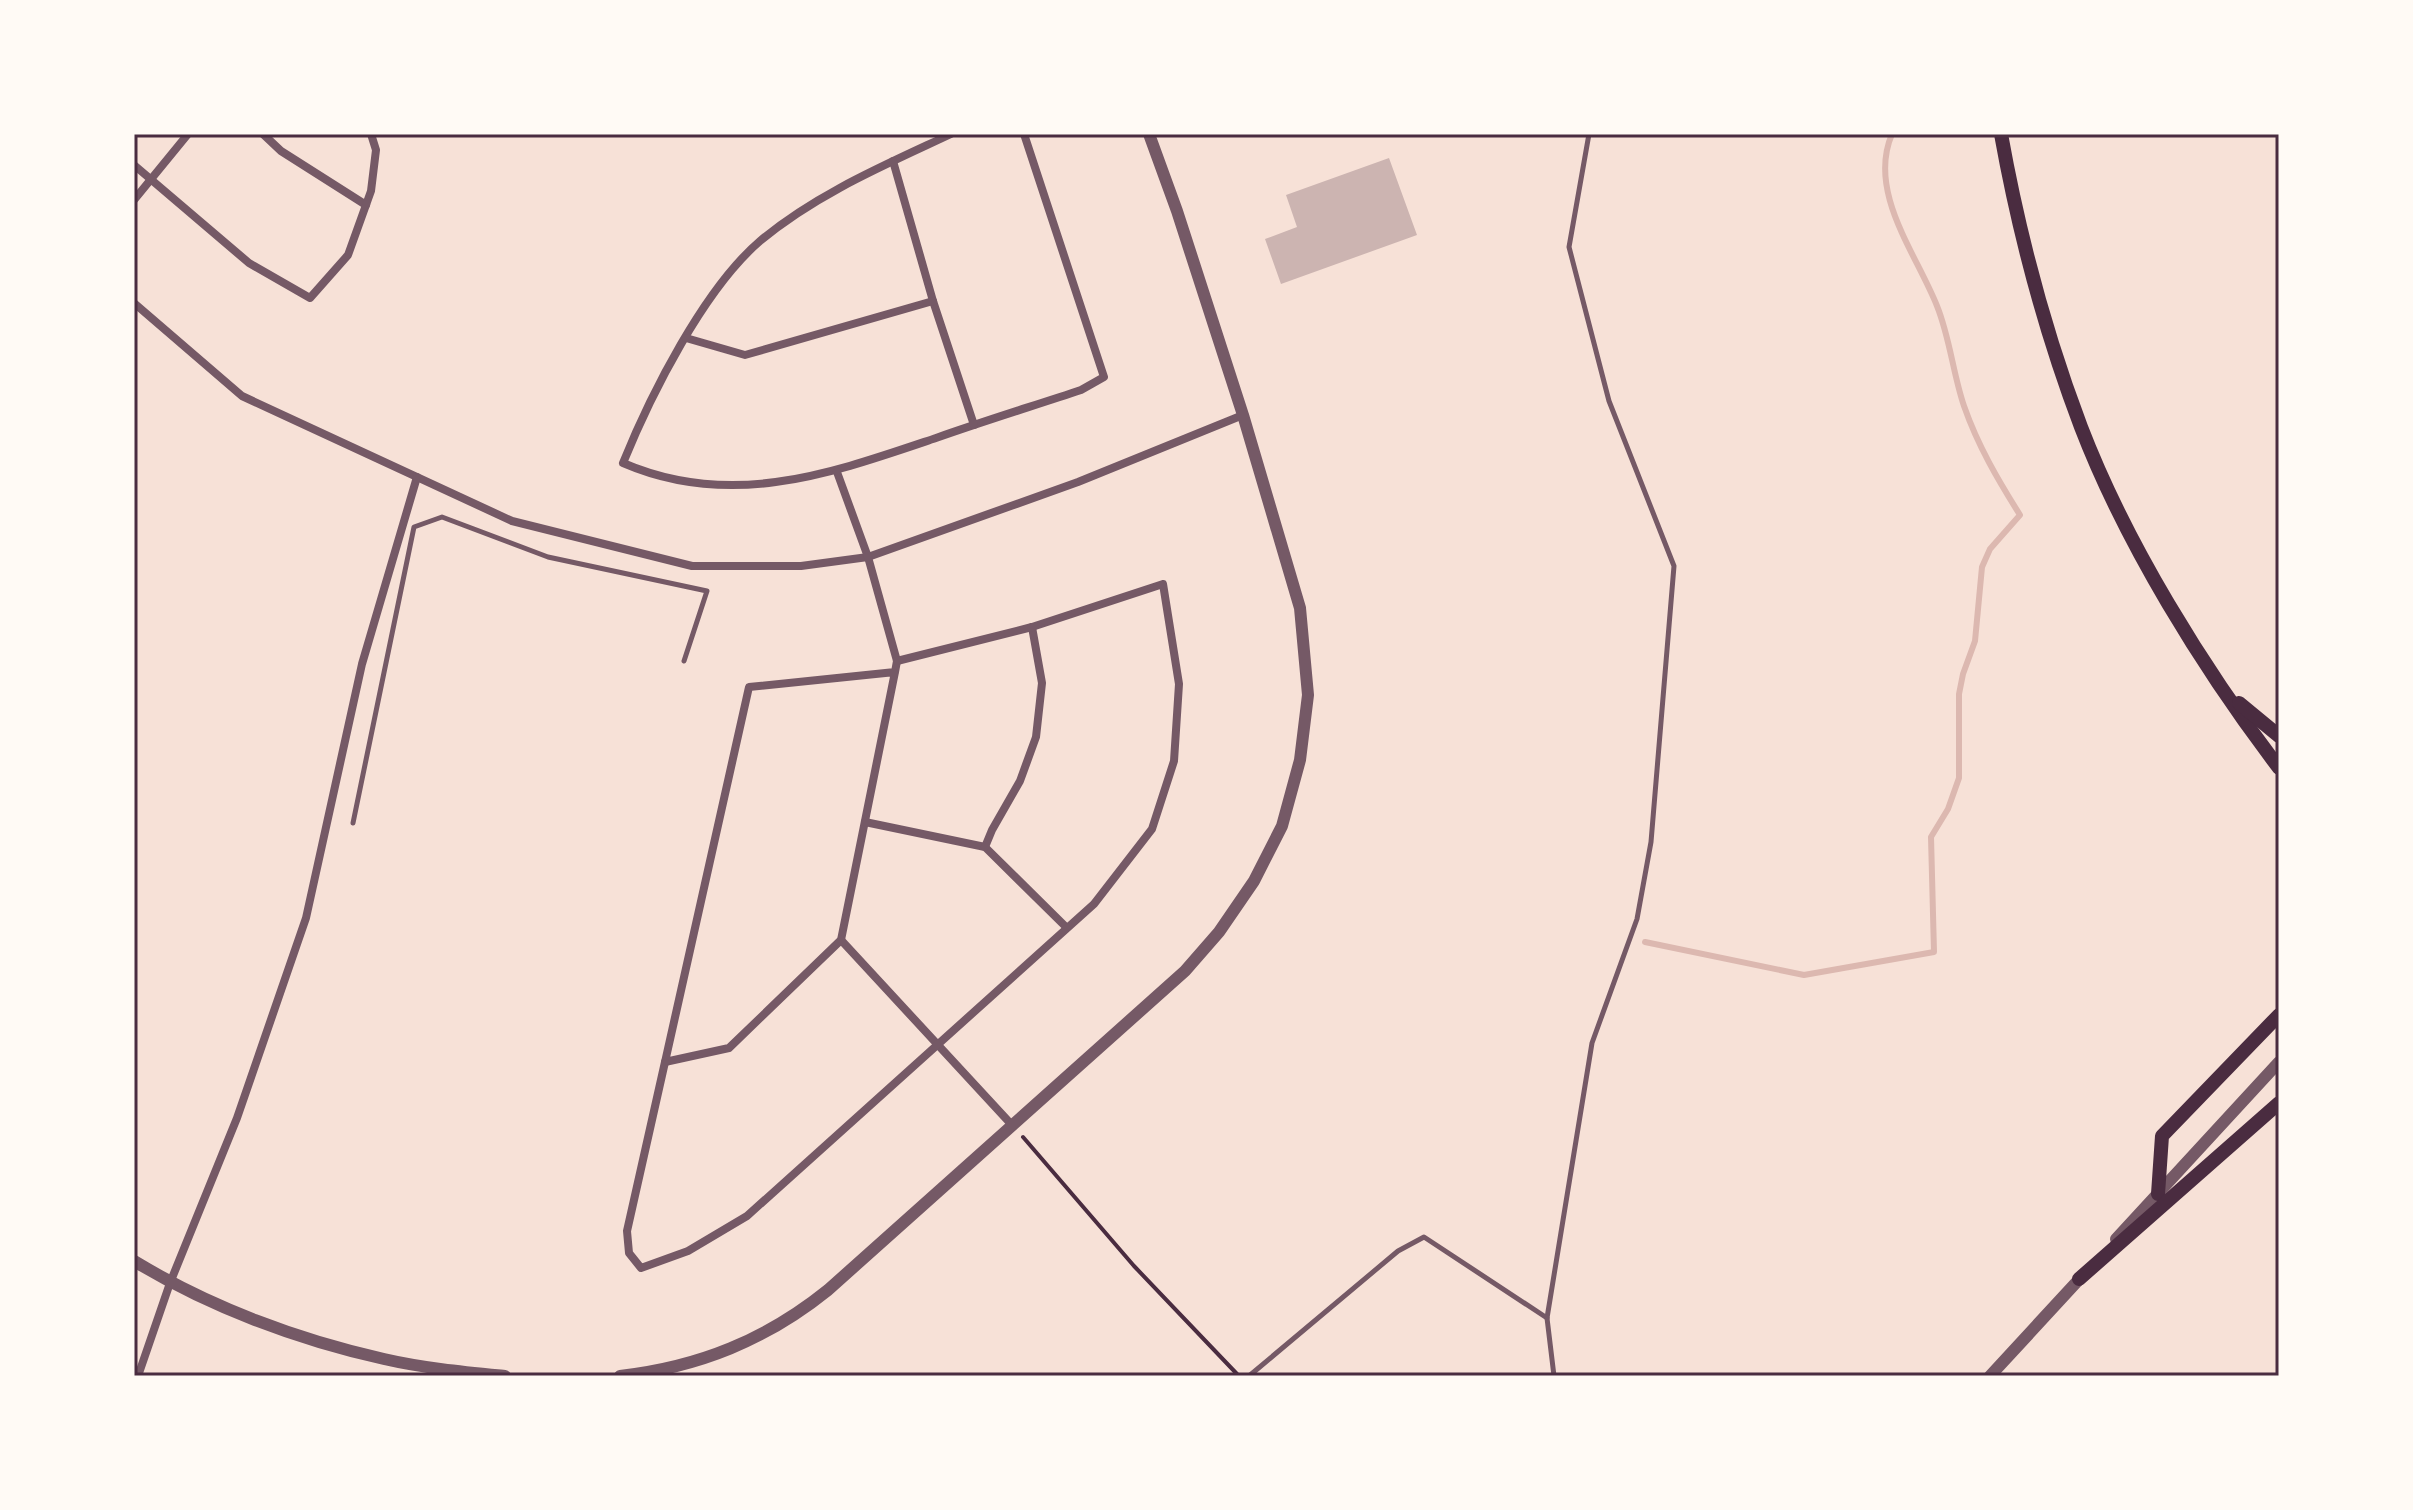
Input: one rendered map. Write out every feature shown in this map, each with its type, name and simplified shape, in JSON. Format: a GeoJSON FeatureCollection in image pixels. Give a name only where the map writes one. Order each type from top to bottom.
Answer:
{"type":"FeatureCollection","features":[{"type":"Feature","properties":{"kind":"main road"},"geometry":{"type":"LineString","coordinates":[[2001,134],[2023,239],[2050,336],[2082,429],[2124,520],[2170,606],[2277,767]]}},
{"type":"Feature","properties":{"kind":"main road"},"geometry":{"type":"LineString","coordinates":[[2226,692],[2279,736]]}},
{"type":"Feature","properties":{"kind":"main road"},"geometry":{"type":"LineString","coordinates":[[2158,1194],[2162,1136],[2279,1015]]}},
{"type":"Feature","properties":{"kind":"main road"},"geometry":{"type":"LineString","coordinates":[[2079,1279],[2279,1103]]}},
{"type":"Feature","properties":{"kind":"street"},"geometry":{"type":"LineString","coordinates":[[134,200],[188,134]]}},
{"type":"Feature","properties":{"kind":"street"},"geometry":{"type":"LineString","coordinates":[[263,134],[281,151],[366,205]]}},
{"type":"Feature","properties":{"kind":"street"},"geometry":{"type":"LineString","coordinates":[[134,165],[249,263],[310,298],[348,255],[371,191],[376,150],[371,134]]}},
{"type":"Feature","properties":{"kind":"street"},"geometry":{"type":"LineString","coordinates":[[951,134],[820,199],[758,243],[722,284],[686,338],[643,414],[623,463],[648,474],[764,486],[837,472],[1081,390],[1104,377],[1024,134]]}},
{"type":"Feature","properties":{"kind":"street"},"geometry":{"type":"LineString","coordinates":[[620,1376],[680,1367],[708,1358],[742,1344],[802,1311],[1185,971],[1219,932],[1254,881],[1282,826],[1300,760],[1308,695],[1300,608],[1243,415],[1149,134]]}},
{"type":"Feature","properties":{"kind":"street"},"geometry":{"type":"LineString","coordinates":[[893,161],[933,301],[974,425]]}},
{"type":"Feature","properties":{"kind":"street"},"geometry":{"type":"LineString","coordinates":[[686,338],[745,355],[933,301]]}},
{"type":"Feature","properties":{"kind":"street"},"geometry":{"type":"LineString","coordinates":[[134,303],[242,396],[512,521],[692,566],[801,566],[868,557],[1078,482],[1243,415]]}},
{"type":"Feature","properties":{"kind":"street"},"geometry":{"type":"LineString","coordinates":[[665,1062],[729,1048],[841,940],[897,661],[868,557],[837,472]]}},
{"type":"Feature","properties":{"kind":"street"},"geometry":{"type":"LineString","coordinates":[[138,1376],[170,1283],[237,1118],[306,918],[362,664],[417,477]]}},
{"type":"Feature","properties":{"kind":"street"},"geometry":{"type":"LineString","coordinates":[[895,672],[749,687],[627,1231],[629,1253],[641,1268],[688,1251],[747,1216],[1094,904],[1152,829],[1174,761],[1179,684],[1163,584],[1032,627],[897,661]]}},
{"type":"Feature","properties":{"kind":"street"},"geometry":{"type":"LineString","coordinates":[[985,847],[1020,781],[1036,737],[1042,683],[1032,627]]}},
{"type":"Feature","properties":{"kind":"street"},"geometry":{"type":"LineString","coordinates":[[865,822],[985,847],[1066,927]]}},
{"type":"Feature","properties":{"kind":"street"},"geometry":{"type":"LineString","coordinates":[[841,940],[1011,1124]]}},
{"type":"Feature","properties":{"kind":"street"},"geometry":{"type":"LineString","coordinates":[[1990,1376],[2279,1062]]}},
{"type":"Feature","properties":{"kind":"street"},"geometry":{"type":"LineString","coordinates":[[134,1261],[170,1283],[290,1333],[385,1360],[505,1376]]}},
{"type":"Feature","properties":{"kind":"lane"},"geometry":{"type":"LineString","coordinates":[[1554,1376],[1547,1318],[1592,1043],[1637,919],[1651,842],[1674,566],[1609,401],[1569,247],[1589,134]]}},
{"type":"Feature","properties":{"kind":"lane"},"geometry":{"type":"LineString","coordinates":[[353,823],[414,527],[442,517],[548,557],[707,591],[684,661]]}},
{"type":"Feature","properties":{"kind":"lane"},"geometry":{"type":"LineString","coordinates":[[1249,1376],[1398,1251],[1424,1237],[1547,1318]]}},
{"type":"Feature","properties":{"kind":"path"},"geometry":{"type":"LineString","coordinates":[[1011,1124],[1134,1266],[1238,1376]]}},
{"type":"Feature","properties":{"kind":"building"},"geometry":{"type":"Polygon","coordinates":[[[1389,158],[1417,235],[1281,284],[1265,239],[1297,227],[1286,195],[1389,158]]]}},
{"type":"Feature","properties":{"kind":"waterway"},"geometry":{"type":"LineString","coordinates":[[1645,942],[1804,975],[1934,952],[1931,837],[1948,809],[1959,778],[1959,694],[1975,641],[1982,567],[1990,549],[2020,515],[1989,462],[1970,421],[1941,318],[1897,222],[1886,178],[1886,156],[1892,134]]}}]}
